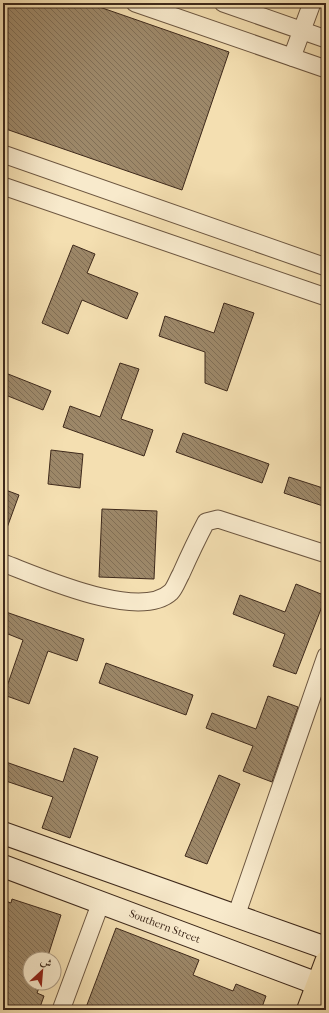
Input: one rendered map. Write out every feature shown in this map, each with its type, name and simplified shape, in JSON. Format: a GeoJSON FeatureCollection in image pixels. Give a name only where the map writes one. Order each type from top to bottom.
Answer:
{"type":"FeatureCollection","features":[{"type":"Feature","properties":{"kind":"highway"},"geometry":{"type":"LineString","coordinates":[[308,1010],[322,986],[326,962]]}},
{"type":"Feature","properties":{"kind":"main road"},"geometry":{"type":"LineString","coordinates":[[3,833],[326,948]]}},
{"type":"Feature","properties":{"kind":"main road","name":"Southern Street"},"geometry":{"type":"LineString","coordinates":[[3,866],[322,986]]}},
{"type":"Feature","properties":{"kind":"street"},"geometry":{"type":"LineString","coordinates":[[135,3],[326,69]]}},
{"type":"Feature","properties":{"kind":"street"},"geometry":{"type":"LineString","coordinates":[[223,3],[326,39]]}},
{"type":"Feature","properties":{"kind":"street"},"geometry":{"type":"LineString","coordinates":[[292,57],[312,3]]}},
{"type":"Feature","properties":{"kind":"street"},"geometry":{"type":"LineString","coordinates":[[3,154],[326,267]]}},
{"type":"Feature","properties":{"kind":"street"},"geometry":{"type":"LineString","coordinates":[[3,186],[326,297]]}},
{"type":"Feature","properties":{"kind":"street"},"geometry":{"type":"LineString","coordinates":[[3,563],[80,591],[109,599],[147,602],[160,599],[172,592],[206,522],[218,519],[326,554]]}},
{"type":"Feature","properties":{"kind":"street"},"geometry":{"type":"LineString","coordinates":[[236,916],[326,656]]}},
{"type":"Feature","properties":{"kind":"street"},"geometry":{"type":"LineString","coordinates":[[61,1010],[101,902]]}},
{"type":"Feature","properties":{"kind":"building"},"geometry":{"type":"Polygon","coordinates":[[[3,3],[88,3],[229,52],[182,190],[3,128],[3,3]]]}},
{"type":"Feature","properties":{"kind":"building"},"geometry":{"type":"Polygon","coordinates":[[[73,245],[95,254],[87,273],[138,293],[127,319],[82,300],[68,334],[42,323],[73,245]]]}},
{"type":"Feature","properties":{"kind":"building"},"geometry":{"type":"Polygon","coordinates":[[[224,303],[254,313],[227,391],[205,383],[205,352],[159,336],[165,316],[214,333],[224,303]]]}},
{"type":"Feature","properties":{"kind":"building"},"geometry":{"type":"Polygon","coordinates":[[[120,363],[139,369],[121,419],[153,430],[144,456],[63,427],[70,406],[100,417],[120,363]]]}},
{"type":"Feature","properties":{"kind":"building"},"geometry":{"type":"Polygon","coordinates":[[[3,372],[51,391],[43,410],[3,394],[3,372]]]}},
{"type":"Feature","properties":{"kind":"building"},"geometry":{"type":"Polygon","coordinates":[[[183,433],[269,464],[262,483],[176,452],[183,433]]]}},
{"type":"Feature","properties":{"kind":"building"},"geometry":{"type":"Polygon","coordinates":[[[51,450],[83,454],[80,488],[48,484],[51,450]]]}},
{"type":"Feature","properties":{"kind":"building"},"geometry":{"type":"Polygon","coordinates":[[[289,477],[326,489],[326,507],[284,493],[289,477]]]}},
{"type":"Feature","properties":{"kind":"building"},"geometry":{"type":"Polygon","coordinates":[[[3,489],[19,495],[4,536],[3,536],[3,489]]]}},
{"type":"Feature","properties":{"kind":"building"},"geometry":{"type":"Polygon","coordinates":[[[102,509],[157,511],[154,579],[99,577],[102,509]]]}},
{"type":"Feature","properties":{"kind":"building"},"geometry":{"type":"Polygon","coordinates":[[[296,584],[326,596],[296,674],[273,666],[285,634],[233,614],[240,595],[285,612],[296,584]]]}},
{"type":"Feature","properties":{"kind":"building"},"geometry":{"type":"Polygon","coordinates":[[[3,611],[84,639],[77,661],[48,651],[29,704],[4,695],[23,640],[3,632],[3,611]]]}},
{"type":"Feature","properties":{"kind":"building"},"geometry":{"type":"Polygon","coordinates":[[[106,663],[193,695],[186,715],[99,683],[106,663]]]}},
{"type":"Feature","properties":{"kind":"building"},"geometry":{"type":"Polygon","coordinates":[[[268,696],[298,707],[272,782],[243,771],[253,746],[206,728],[212,713],[256,729],[268,696]]]}},
{"type":"Feature","properties":{"kind":"building"},"geometry":{"type":"Polygon","coordinates":[[[74,748],[98,757],[70,838],[42,828],[53,797],[3,780],[3,761],[63,782],[74,748]]]}},
{"type":"Feature","properties":{"kind":"building"},"geometry":{"type":"Polygon","coordinates":[[[219,775],[240,784],[207,864],[185,856],[219,775]]]}},
{"type":"Feature","properties":{"kind":"building"},"geometry":{"type":"Polygon","coordinates":[[[12,899],[61,915],[50,951],[22,951],[22,991],[38,991],[37,993],[44,996],[39,1010],[3,1010],[3,900],[11,903],[12,899]]]}},
{"type":"Feature","properties":{"kind":"building"},"geometry":{"type":"Polygon","coordinates":[[[116,928],[199,960],[193,975],[233,991],[236,984],[266,996],[261,1010],[85,1010],[116,928]]]}}]}
